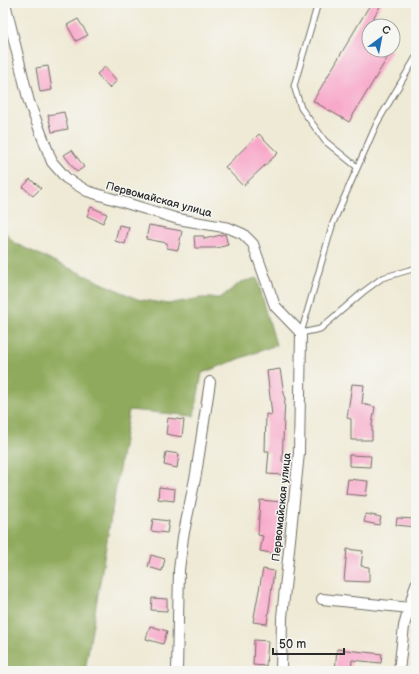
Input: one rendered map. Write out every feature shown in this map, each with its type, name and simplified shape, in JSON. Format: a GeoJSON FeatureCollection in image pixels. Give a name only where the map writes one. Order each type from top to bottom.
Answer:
{"type":"FeatureCollection","features":[{"type":"Feature","properties":{"kind":"street","name":"Первомайская улица"},"geometry":{"type":"LineString","coordinates":[[5,3],[29,102],[52,162],[66,178],[87,191],[178,219],[229,228],[243,234],[253,244],[275,306],[301,333],[299,453],[282,617],[281,671]]}},
{"type":"Feature","properties":{"kind":"street"},"geometry":{"type":"LineString","coordinates":[[177,671],[179,570],[183,537],[196,474],[210,382]]}},
{"type":"Feature","properties":{"kind":"street"},"geometry":{"type":"LineString","coordinates":[[399,671],[404,626],[416,584]]}},
{"type":"Feature","properties":{"kind":"street"},"geometry":{"type":"LineString","coordinates":[[322,599],[410,608]]}},
{"type":"Feature","properties":{"kind":"lane"},"geometry":{"type":"LineString","coordinates":[[318,3],[294,86],[301,108],[325,141],[357,167]]}},
{"type":"Feature","properties":{"kind":"lane"},"geometry":{"type":"LineString","coordinates":[[416,57],[377,123],[332,222],[301,333],[320,330],[382,278],[416,268]]}},
{"type":"Feature","properties":{"kind":"green space"},"geometry":{"type":"Polygon","coordinates":[[[3,229],[14,243],[137,299],[168,304],[200,298],[220,298],[241,282],[257,278],[276,345],[202,373],[194,416],[129,410],[85,671],[3,671],[3,229]]]}},
{"type":"Feature","properties":{"kind":"building"},"geometry":{"type":"Polygon","coordinates":[[[371,3],[382,3],[373,18],[362,18],[371,3]]]}},
{"type":"Feature","properties":{"kind":"building"},"geometry":{"type":"Polygon","coordinates":[[[78,19],[88,35],[76,41],[67,25],[78,19]]]}},
{"type":"Feature","properties":{"kind":"building"},"geometry":{"type":"Polygon","coordinates":[[[361,20],[361,58],[387,58],[349,122],[313,101],[361,20]]]}},
{"type":"Feature","properties":{"kind":"building"},"geometry":{"type":"Polygon","coordinates":[[[48,66],[52,90],[40,92],[36,68],[48,66]]]}},
{"type":"Feature","properties":{"kind":"building"},"geometry":{"type":"Polygon","coordinates":[[[105,67],[117,81],[109,88],[97,74],[105,67]]]}},
{"type":"Feature","properties":{"kind":"building"},"geometry":{"type":"Polygon","coordinates":[[[64,112],[68,129],[52,132],[48,115],[64,112]]]}},
{"type":"Feature","properties":{"kind":"building"},"geometry":{"type":"Polygon","coordinates":[[[259,134],[278,153],[243,186],[225,167],[259,134]]]}},
{"type":"Feature","properties":{"kind":"building"},"geometry":{"type":"Polygon","coordinates":[[[72,150],[84,167],[77,172],[64,155],[72,150]]]}},
{"type":"Feature","properties":{"kind":"building"},"geometry":{"type":"Polygon","coordinates":[[[30,179],[41,188],[33,196],[23,187],[30,179]]]}},
{"type":"Feature","properties":{"kind":"building"},"geometry":{"type":"Polygon","coordinates":[[[91,207],[107,214],[103,223],[87,216],[91,207]]]}},
{"type":"Feature","properties":{"kind":"building"},"geometry":{"type":"Polygon","coordinates":[[[119,225],[129,227],[125,244],[115,241],[119,225]]]}},
{"type":"Feature","properties":{"kind":"building"},"geometry":{"type":"Polygon","coordinates":[[[149,225],[182,231],[178,250],[167,248],[167,243],[146,239],[149,225]]]}},
{"type":"Feature","properties":{"kind":"building"},"geometry":{"type":"Polygon","coordinates":[[[225,234],[228,245],[217,248],[195,248],[194,236],[204,236],[204,239],[225,234]]]}},
{"type":"Feature","properties":{"kind":"building"},"geometry":{"type":"Polygon","coordinates":[[[280,369],[285,399],[282,461],[286,461],[284,475],[267,474],[269,451],[265,451],[266,414],[272,415],[267,371],[280,369]]]}},
{"type":"Feature","properties":{"kind":"building"},"geometry":{"type":"Polygon","coordinates":[[[352,384],[364,385],[362,404],[375,407],[372,425],[372,440],[351,440],[351,419],[347,418],[352,384]]]}},
{"type":"Feature","properties":{"kind":"building"},"geometry":{"type":"Polygon","coordinates":[[[168,418],[184,420],[182,437],[166,434],[168,418]]]}},
{"type":"Feature","properties":{"kind":"building"},"geometry":{"type":"Polygon","coordinates":[[[166,452],[179,454],[177,468],[164,465],[166,452]]]}},
{"type":"Feature","properties":{"kind":"building"},"geometry":{"type":"Polygon","coordinates":[[[349,455],[371,456],[370,467],[349,466],[349,455]]]}},
{"type":"Feature","properties":{"kind":"building"},"geometry":{"type":"Polygon","coordinates":[[[348,479],[368,481],[366,496],[346,494],[348,479]]]}},
{"type":"Feature","properties":{"kind":"building"},"geometry":{"type":"Polygon","coordinates":[[[159,487],[175,489],[174,501],[158,499],[159,487]]]}},
{"type":"Feature","properties":{"kind":"building"},"geometry":{"type":"Polygon","coordinates":[[[260,500],[282,502],[280,522],[283,522],[282,537],[279,537],[276,554],[260,551],[263,536],[258,535],[260,500]]]}},
{"type":"Feature","properties":{"kind":"building"},"geometry":{"type":"Polygon","coordinates":[[[366,514],[381,517],[379,525],[364,522],[366,514]]]}},
{"type":"Feature","properties":{"kind":"building"},"geometry":{"type":"Polygon","coordinates":[[[397,518],[416,519],[416,527],[396,525],[397,518]]]}},
{"type":"Feature","properties":{"kind":"building"},"geometry":{"type":"Polygon","coordinates":[[[153,519],[169,521],[167,533],[151,531],[153,519]]]}},
{"type":"Feature","properties":{"kind":"building"},"geometry":{"type":"Polygon","coordinates":[[[347,549],[363,551],[361,566],[369,567],[369,582],[344,581],[347,549]]]}},
{"type":"Feature","properties":{"kind":"building"},"geometry":{"type":"Polygon","coordinates":[[[151,555],[165,559],[162,571],[148,567],[151,555]]]}},
{"type":"Feature","properties":{"kind":"building"},"geometry":{"type":"Polygon","coordinates":[[[263,569],[274,571],[267,624],[253,622],[263,569]]]}},
{"type":"Feature","properties":{"kind":"building"},"geometry":{"type":"Polygon","coordinates":[[[152,598],[167,599],[167,611],[151,610],[152,598]]]}},
{"type":"Feature","properties":{"kind":"building"},"geometry":{"type":"Polygon","coordinates":[[[150,626],[167,631],[163,644],[146,639],[150,626]]]}},
{"type":"Feature","properties":{"kind":"building"},"geometry":{"type":"Polygon","coordinates":[[[254,640],[268,641],[266,666],[253,665],[254,640]]]}},
{"type":"Feature","properties":{"kind":"building"},"geometry":{"type":"Polygon","coordinates":[[[337,649],[382,654],[381,663],[352,660],[351,671],[335,671],[337,649]]]}}]}
